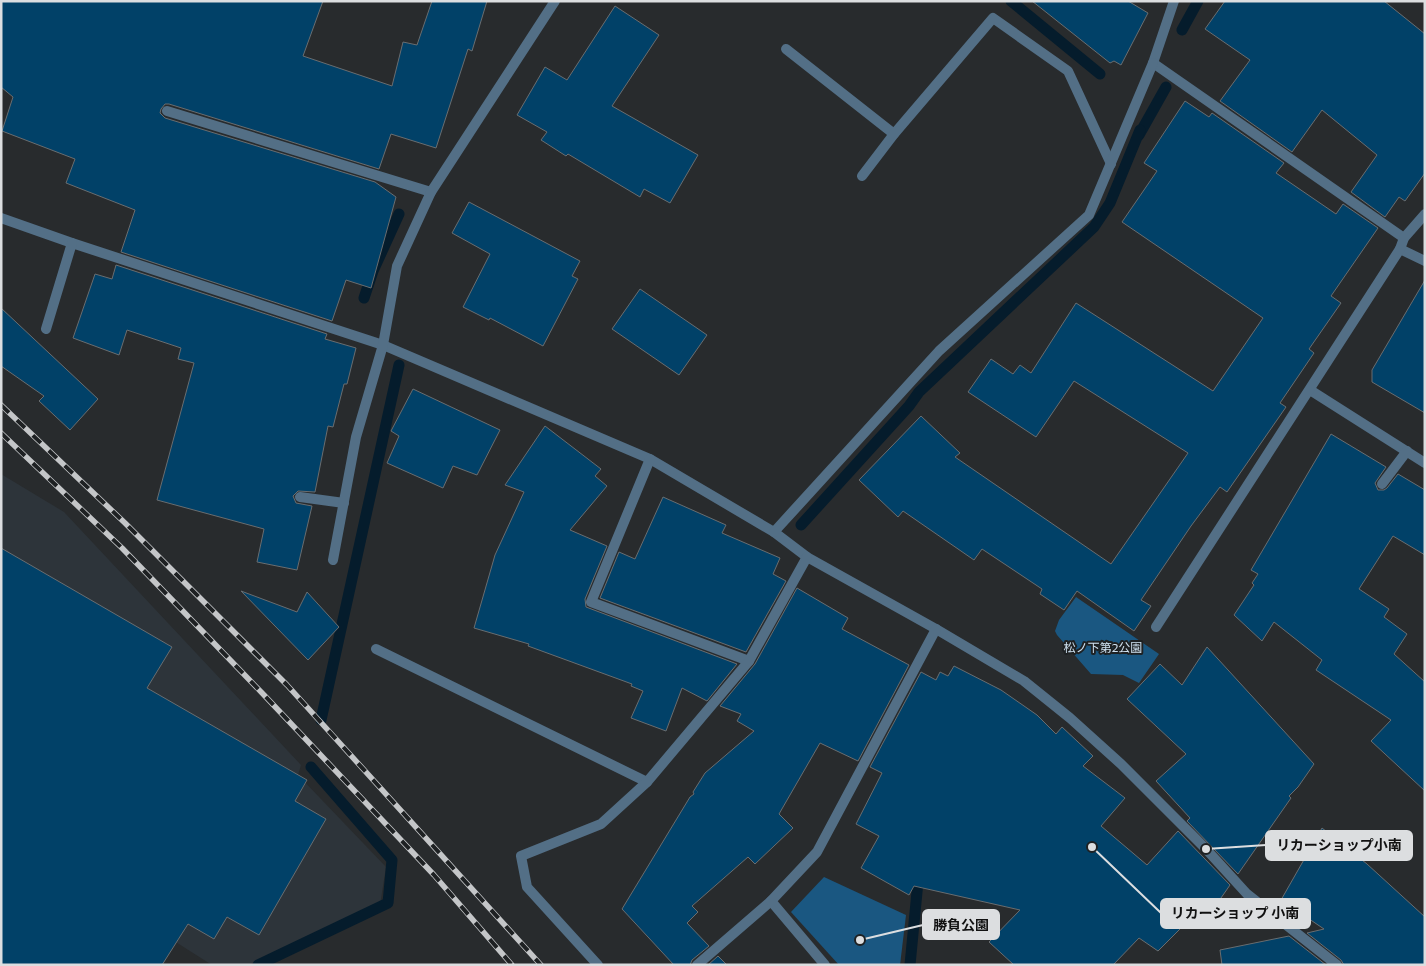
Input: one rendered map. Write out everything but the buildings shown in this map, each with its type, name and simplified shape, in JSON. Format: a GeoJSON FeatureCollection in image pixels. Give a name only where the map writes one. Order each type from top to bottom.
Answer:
{"type":"FeatureCollection","features":[{"type":"Feature","properties":{"kind":"street"},"geometry":{"type":"LineString","coordinates":[[333,560],[356,437],[383,345],[397,266],[431,192],[554,1]]}},
{"type":"Feature","properties":{"kind":"street"},"geometry":{"type":"LineString","coordinates":[[774,532],[939,351],[1089,215],[1153,63],[1174,1]]}},
{"type":"Feature","properties":{"kind":"street"},"geometry":{"type":"LineString","coordinates":[[862,176],[894,134],[993,18],[1068,71],[1111,164]]}},
{"type":"Feature","properties":{"kind":"street"},"geometry":{"type":"LineString","coordinates":[[786,49],[894,134]]}},
{"type":"Feature","properties":{"kind":"street"},"geometry":{"type":"LineString","coordinates":[[1153,63],[1404,238]]}},
{"type":"Feature","properties":{"kind":"street"},"geometry":{"type":"LineString","coordinates":[[167,110],[431,192]]}},
{"type":"Feature","properties":{"kind":"street"},"geometry":{"type":"LineString","coordinates":[[1156,628],[1400,249],[1404,238],[1425,214]]}},
{"type":"Feature","properties":{"kind":"street"},"geometry":{"type":"LineString","coordinates":[[1,218],[383,345],[650,459],[774,532],[807,557],[1024,681],[1070,718],[1128,772],[1206,849],[1247,894],[1337,965]]}},
{"type":"Feature","properties":{"kind":"street"},"geometry":{"type":"LineString","coordinates":[[46,329],[72,243]]}},
{"type":"Feature","properties":{"kind":"street"},"geometry":{"type":"LineString","coordinates":[[1400,249],[1425,261]]}},
{"type":"Feature","properties":{"kind":"street"},"geometry":{"type":"LineString","coordinates":[[1310,390],[1425,462]]}},
{"type":"Feature","properties":{"kind":"street"},"geometry":{"type":"LineString","coordinates":[[1382,484],[1407,451]]}},
{"type":"Feature","properties":{"kind":"street"},"geometry":{"type":"LineString","coordinates":[[650,459],[591,602],[749,661]]}},
{"type":"Feature","properties":{"kind":"street"},"geometry":{"type":"LineString","coordinates":[[300,497],[344,503]]}},
{"type":"Feature","properties":{"kind":"street"},"geometry":{"type":"LineString","coordinates":[[598,965],[527,887],[521,856],[601,824],[647,782],[749,661],[807,557]]}},
{"type":"Feature","properties":{"kind":"street"},"geometry":{"type":"LineString","coordinates":[[697,965],[771,901],[817,852],[936,630]]}},
{"type":"Feature","properties":{"kind":"street"},"geometry":{"type":"LineString","coordinates":[[376,649],[647,782]]}},
{"type":"Feature","properties":{"kind":"street"},"geometry":{"type":"LineString","coordinates":[[771,901],[825,965]]}},
{"type":"Feature","properties":{"kind":"shaded area"},"geometry":{"type":"Polygon","coordinates":[[[1,474],[64,512],[301,765],[298,775],[386,867],[380,905],[248,965],[212,965],[1,831],[1,474]]]}},
{"type":"Feature","properties":{"kind":"green space","name":"松ノ下第2公園"},"geometry":{"type":"Polygon","coordinates":[[[1076,597],[1159,654],[1139,683],[1123,675],[1091,674],[1057,635],[1055,631],[1059,620],[1076,597]]]}},
{"type":"Feature","properties":{"kind":"green space"},"geometry":{"type":"Polygon","coordinates":[[[824,877],[906,915],[900,965],[839,965],[791,912],[824,877]]]}},
{"type":"Feature","properties":{"kind":"waterway"},"geometry":{"type":"LineString","coordinates":[[1011,1],[1100,74]]}},
{"type":"Feature","properties":{"kind":"waterway"},"geometry":{"type":"LineString","coordinates":[[1182,30],[1198,1]]}},
{"type":"Feature","properties":{"kind":"waterway"},"geometry":{"type":"LineString","coordinates":[[1139,135],[1166,87]]}},
{"type":"Feature","properties":{"kind":"waterway"},"geometry":{"type":"LineString","coordinates":[[801,525],[909,406],[919,392],[1094,227],[1110,203],[1140,130]]}},
{"type":"Feature","properties":{"kind":"waterway"},"geometry":{"type":"LineString","coordinates":[[364,298],[373,271],[399,214]]}},
{"type":"Feature","properties":{"kind":"waterway"},"geometry":{"type":"LineString","coordinates":[[321,720],[399,365]]}},
{"type":"Feature","properties":{"kind":"waterway"},"geometry":{"type":"LineString","coordinates":[[258,965],[388,903],[392,860],[311,767]]}},
{"type":"Feature","properties":{"kind":"waterway"},"geometry":{"type":"LineString","coordinates":[[910,965],[919,871]]}},
{"type":"Feature","properties":{"kind":"railway"},"geometry":{"type":"LineString","coordinates":[[1,405],[125,523],[287,685],[541,965]]}},
{"type":"Feature","properties":{"kind":"railway"},"geometry":{"type":"LineString","coordinates":[[1,433],[122,548],[264,695],[434,875],[512,965]]}},
{"type":"Feature","properties":{"kind":"place","name":"リカーショップ 小南"},"geometry":{"type":"Point","coordinates":[1092,847]}},
{"type":"Feature","properties":{"kind":"place","name":"リカーショップ小南"},"geometry":{"type":"Point","coordinates":[1206,849]}},
{"type":"Feature","properties":{"kind":"place","name":"勝負公園"},"geometry":{"type":"Point","coordinates":[860,940]}}]}
